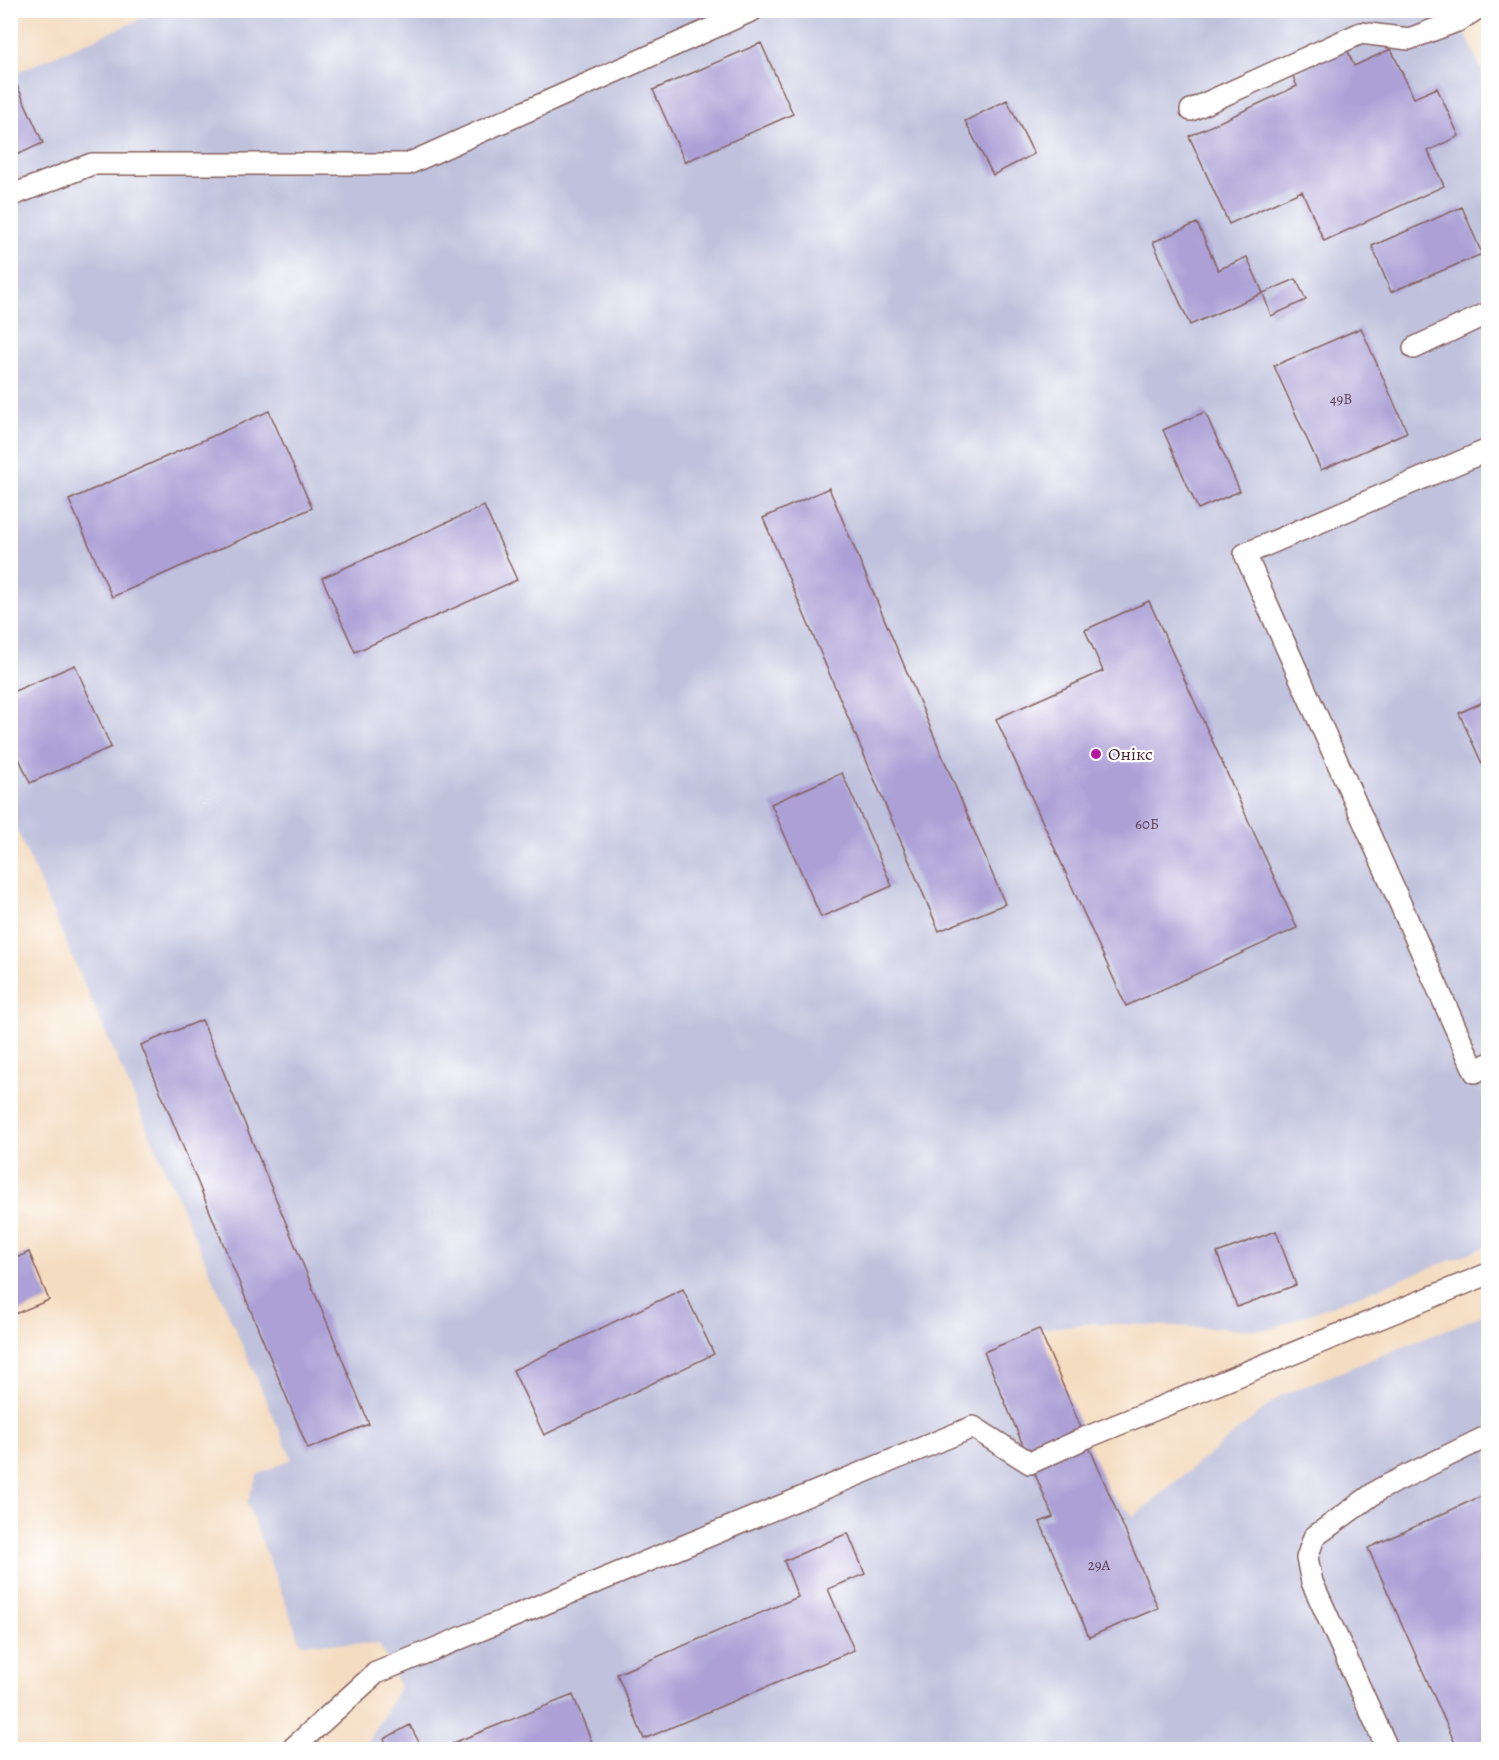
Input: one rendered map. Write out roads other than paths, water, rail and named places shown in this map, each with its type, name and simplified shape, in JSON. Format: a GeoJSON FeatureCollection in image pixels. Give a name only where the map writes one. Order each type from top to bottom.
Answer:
{"type":"FeatureCollection","features":[{"type":"Feature","properties":{"kind":"lane"},"geometry":{"type":"LineString","coordinates":[[10,196],[92,164],[408,164],[753,10]]}},
{"type":"Feature","properties":{"kind":"lane"},"geometry":{"type":"LineString","coordinates":[[1191,110],[1361,33],[1409,39],[1460,20],[1475,10]]}},
{"type":"Feature","properties":{"kind":"lane"},"geometry":{"type":"LineString","coordinates":[[1414,348],[1488,313]]}},
{"type":"Feature","properties":{"kind":"lane"},"geometry":{"type":"LineString","coordinates":[[1488,450],[1245,554],[1476,1072],[1488,1064]]}},
{"type":"Feature","properties":{"kind":"lane"},"geometry":{"type":"LineString","coordinates":[[291,1749],[376,1673],[973,1427],[1030,1463],[1085,1438],[1488,1274]]}},
{"type":"Feature","properties":{"kind":"lane"},"geometry":{"type":"LineString","coordinates":[[1389,1749],[1311,1582],[1307,1558],[1314,1537],[1380,1490],[1488,1436]]}},
{"type":"Feature","properties":{"kind":"place","name":"Онікс"},"geometry":{"type":"Point","coordinates":[1096,754]}}]}
